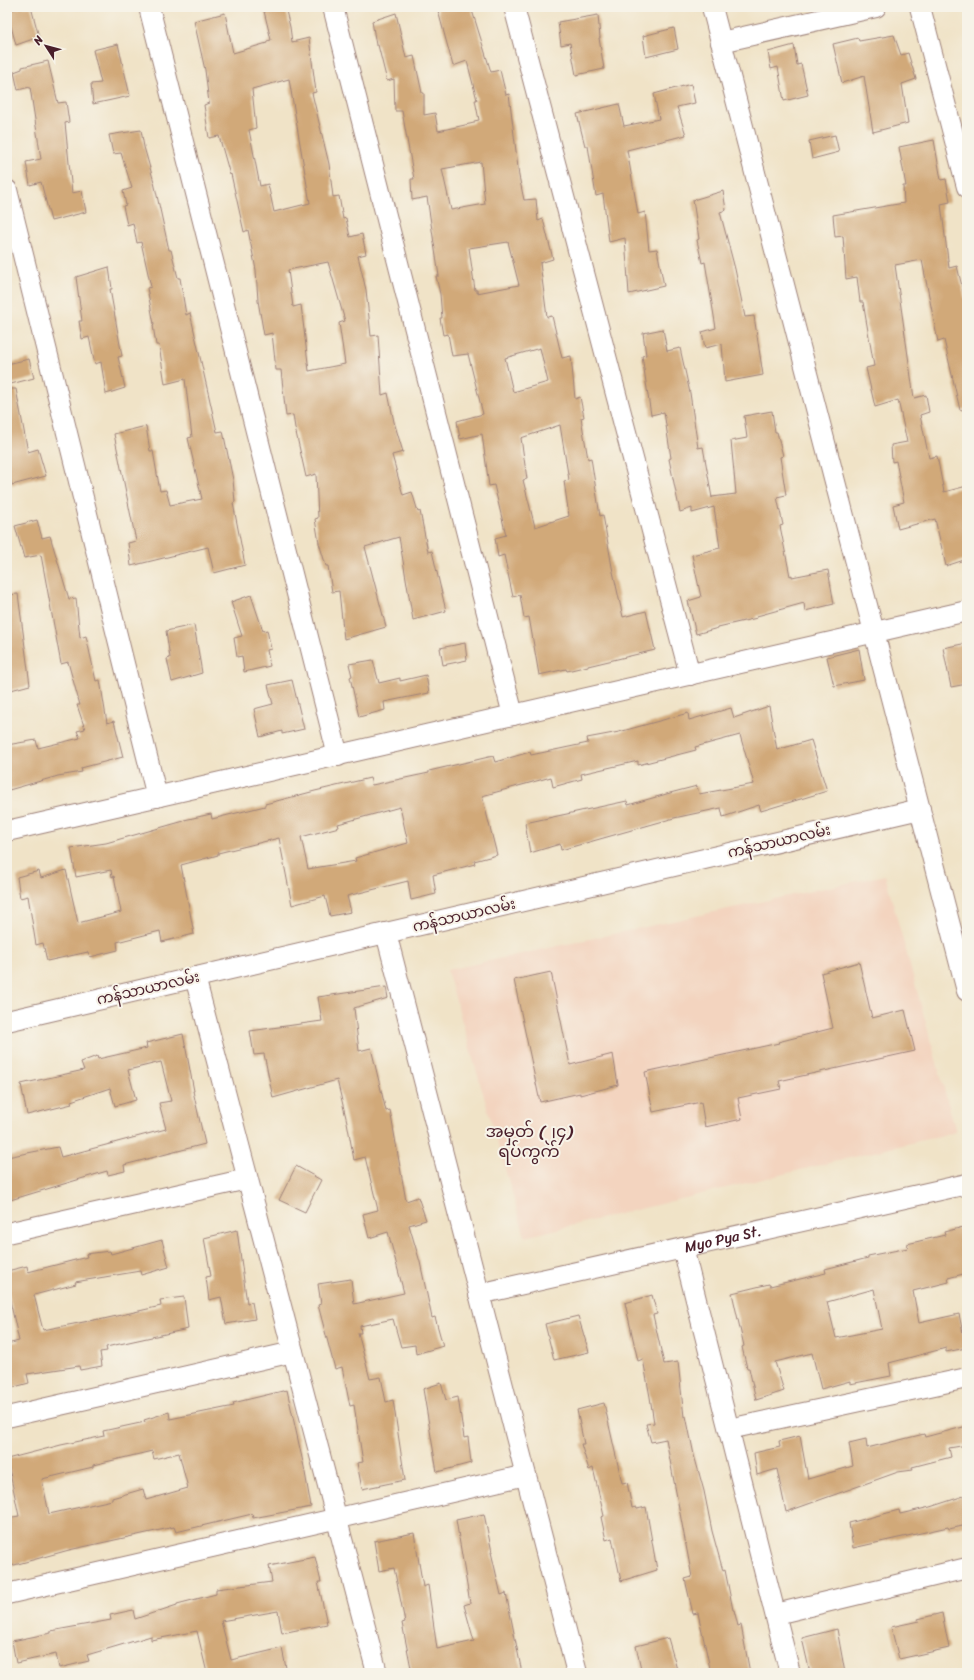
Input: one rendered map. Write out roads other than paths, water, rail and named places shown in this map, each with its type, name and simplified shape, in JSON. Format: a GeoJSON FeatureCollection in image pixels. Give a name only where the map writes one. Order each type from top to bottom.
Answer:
{"type":"FeatureCollection","features":[{"type":"Feature","properties":{"kind":"street"},"geometry":{"type":"LineString","coordinates":[[149,7],[338,756]]}},
{"type":"Feature","properties":{"kind":"street"},"geometry":{"type":"LineString","coordinates":[[333,7],[513,715]]}},
{"type":"Feature","properties":{"kind":"street"},"geometry":{"type":"LineString","coordinates":[[514,7],[690,675]]}},
{"type":"Feature","properties":{"kind":"street"},"geometry":{"type":"LineString","coordinates":[[712,7],[920,809],[964,966],[967,991]]}},
{"type":"Feature","properties":{"kind":"street"},"geometry":{"type":"LineString","coordinates":[[721,42],[876,7]]}},
{"type":"Feature","properties":{"kind":"street"},"geometry":{"type":"LineString","coordinates":[[920,7],[967,187]]}},
{"type":"Feature","properties":{"kind":"street"},"geometry":{"type":"LineString","coordinates":[[7,190],[156,797]]}},
{"type":"Feature","properties":{"kind":"street"},"geometry":{"type":"LineString","coordinates":[[7,831],[967,611]]}},
{"type":"Feature","properties":{"kind":"street","name":"ကန်သာယာလမ်း"},"geometry":{"type":"LineString","coordinates":[[7,1021],[920,809]]}},
{"type":"Feature","properties":{"kind":"street"},"geometry":{"type":"LineString","coordinates":[[386,933],[577,1673]]}},
{"type":"Feature","properties":{"kind":"street"},"geometry":{"type":"LineString","coordinates":[[195,977],[377,1673]]}},
{"type":"Feature","properties":{"kind":"street"},"geometry":{"type":"LineString","coordinates":[[7,1233],[247,1179]]}},
{"type":"Feature","properties":{"kind":"street","name":"Myo Pya St."},"geometry":{"type":"LineString","coordinates":[[479,1294],[967,1184]]}},
{"type":"Feature","properties":{"kind":"street"},"geometry":{"type":"LineString","coordinates":[[683,1248],[790,1673]]}},
{"type":"Feature","properties":{"kind":"street"},"geometry":{"type":"LineString","coordinates":[[7,1417],[293,1352]]}},
{"type":"Feature","properties":{"kind":"street"},"geometry":{"type":"LineString","coordinates":[[729,1429],[967,1378]]}},
{"type":"Feature","properties":{"kind":"street"},"geometry":{"type":"LineString","coordinates":[[7,1594],[526,1475]]}},
{"type":"Feature","properties":{"kind":"street"},"geometry":{"type":"LineString","coordinates":[[776,1614],[967,1568]]}},
{"type":"Feature","properties":{"kind":"district","name":"အမှတ် (၂၄) ရပ်ကွက်"},"geometry":{"type":"Point","coordinates":[529,1141]}}]}
